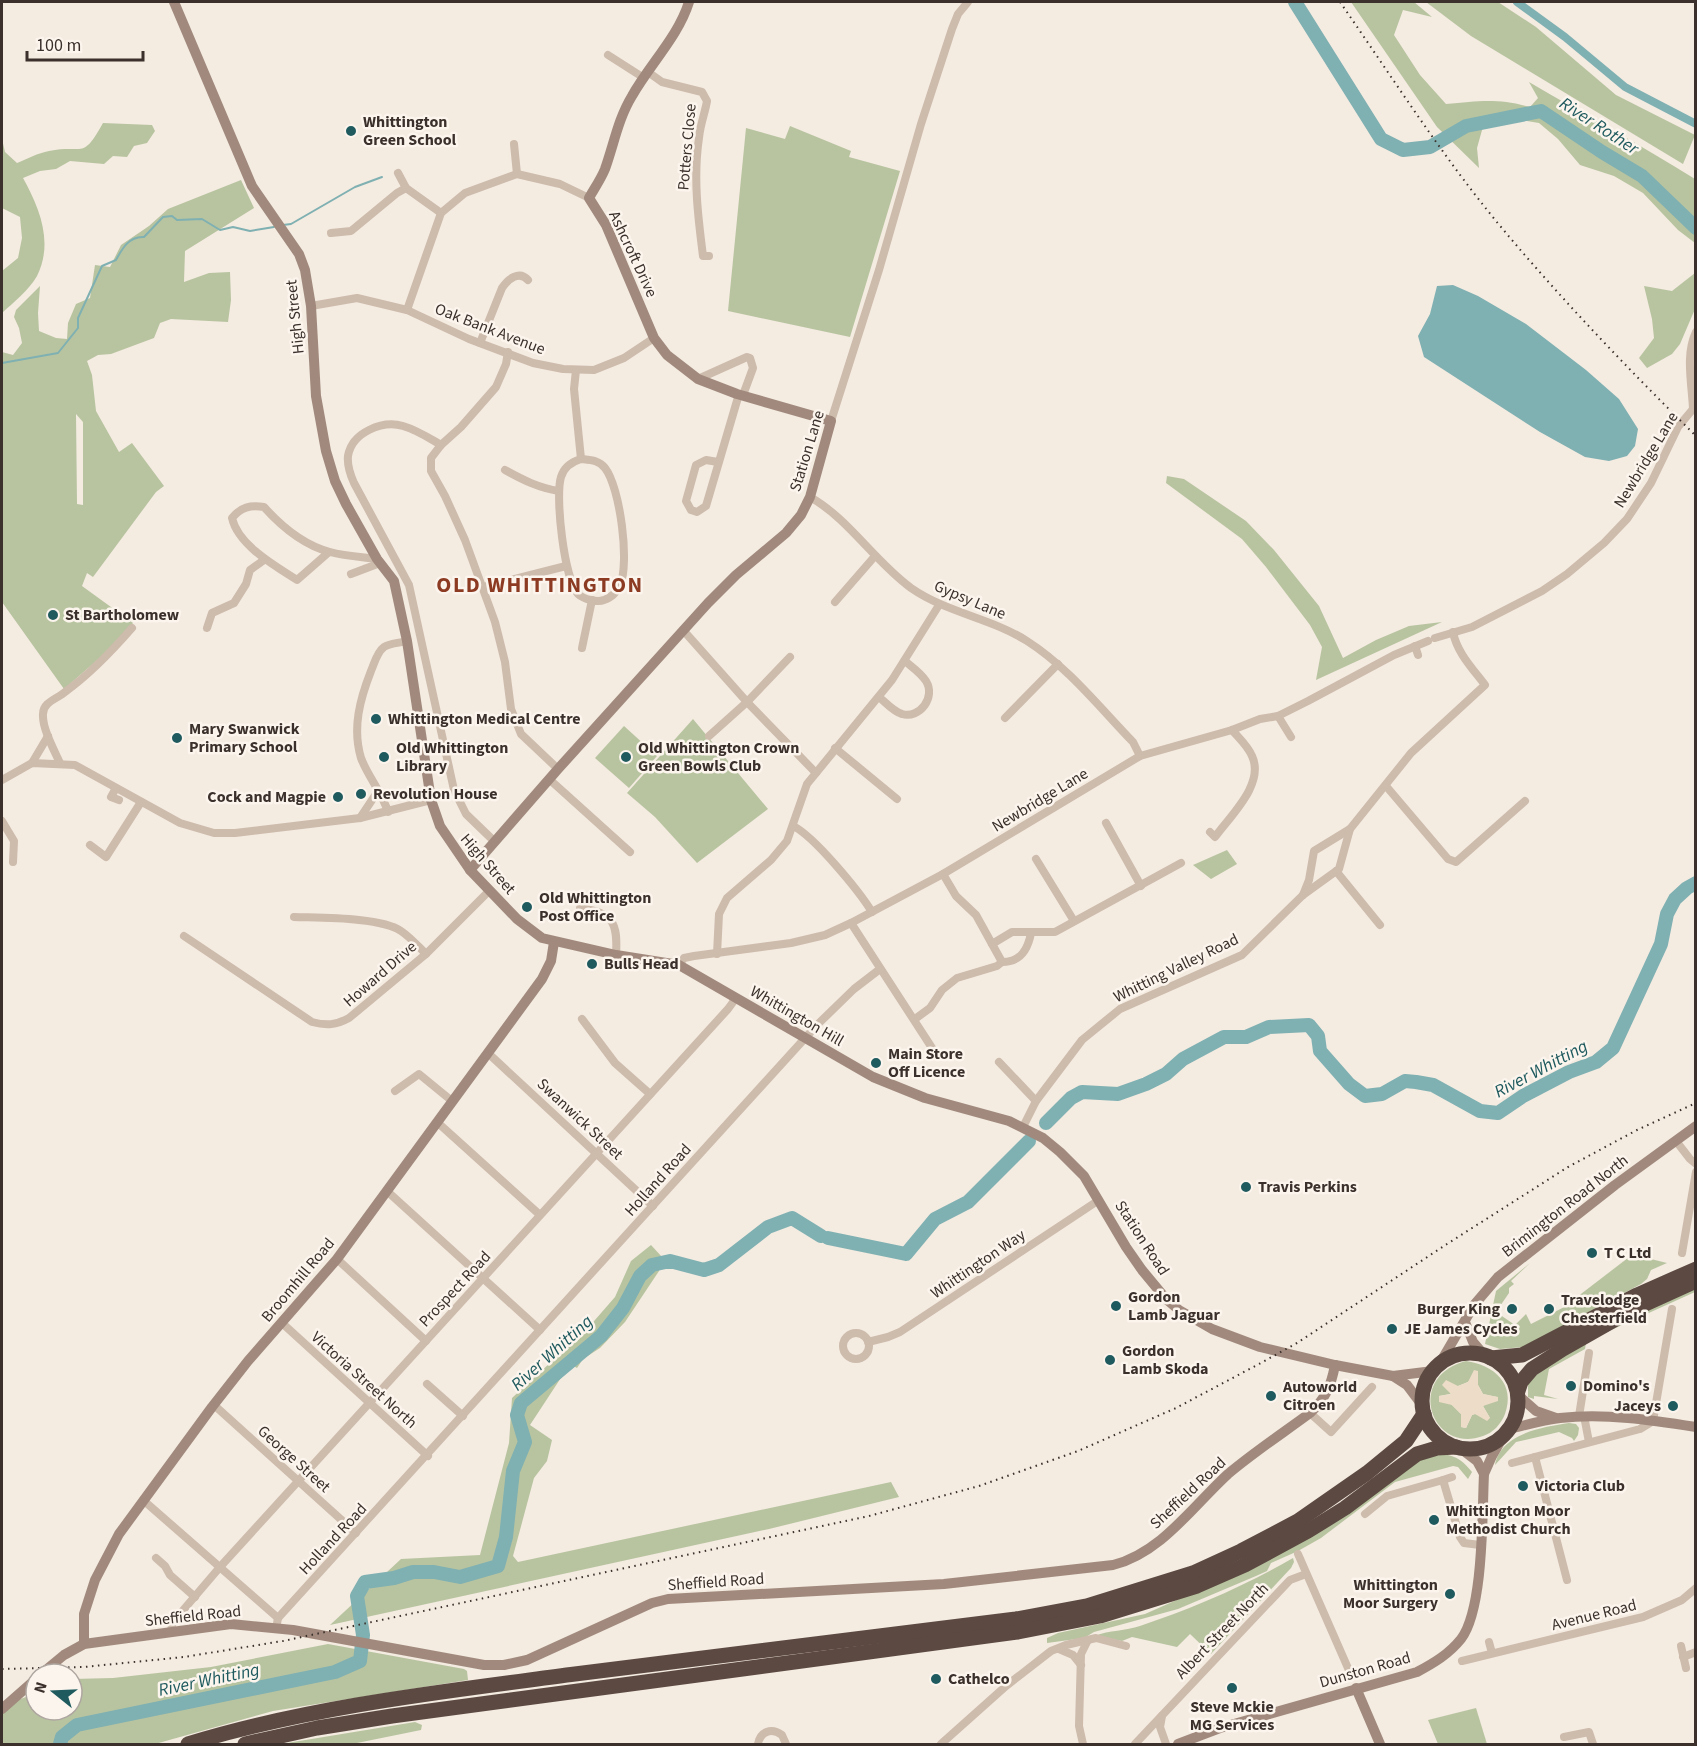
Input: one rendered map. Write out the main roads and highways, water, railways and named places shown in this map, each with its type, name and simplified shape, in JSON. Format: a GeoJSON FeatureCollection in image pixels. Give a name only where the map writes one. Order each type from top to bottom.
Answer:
{"type":"FeatureCollection","features":[{"type":"Feature","properties":{"kind":"highway"},"geometry":{"type":"LineString","coordinates":[[188,1744],[235,1730],[354,1706],[507,1683],[1016,1618],[1087,1606],[1193,1573],[1298,1521],[1367,1473],[1406,1441],[1423,1409],[1425,1386],[1437,1367],[1457,1355],[1469,1353],[1488,1357],[1522,1355],[1637,1295],[1695,1269]]}},
{"type":"Feature","properties":{"kind":"highway"},"geometry":{"type":"LineString","coordinates":[[245,1744],[318,1728],[392,1716],[1018,1632],[1100,1617],[1197,1586],[1245,1565],[1345,1508],[1418,1454],[1437,1448],[1480,1448],[1493,1444],[1507,1432],[1515,1418],[1518,1393],[1526,1375],[1563,1349],[1630,1311],[1695,1281]]}},
{"type":"Feature","properties":{"kind":"highway"},"geometry":{"type":"LineString","coordinates":[[1488,1357],[1503,1366],[1512,1378],[1518,1393]]}},
{"type":"Feature","properties":{"kind":"highway"},"geometry":{"type":"LineString","coordinates":[[1423,1409],[1429,1426],[1437,1436],[1458,1448]]}},
{"type":"Feature","properties":{"kind":"main road","name":"High Street"},"geometry":{"type":"LineString","coordinates":[[174,2],[252,186],[299,254],[305,270],[311,306],[316,396],[326,451],[335,482],[346,504],[378,561],[394,581],[407,641],[431,800],[440,826],[470,870],[489,891],[528,928],[542,938],[554,942]]}},
{"type":"Feature","properties":{"kind":"main road","name":"Ashcroft Drive"},"geometry":{"type":"LineString","coordinates":[[689,2],[685,14],[632,96],[617,126],[604,171],[589,198],[606,225],[654,338],[667,355],[698,379],[741,395],[831,421]]}},
{"type":"Feature","properties":{"kind":"main road","name":"Station Lane"},"geometry":{"type":"LineString","coordinates":[[470,870],[683,630],[736,575],[786,534],[801,515],[810,497],[831,421]]}},
{"type":"Feature","properties":{"kind":"main road","name":"Whittington Hill"},"geometry":{"type":"LineString","coordinates":[[554,942],[679,965],[873,1077],[925,1098],[986,1113],[1023,1127]]}},
{"type":"Feature","properties":{"kind":"main road","name":"Broomhill Road"},"geometry":{"type":"LineString","coordinates":[[84,1644],[84,1614],[95,1580],[119,1534],[214,1405],[337,1259],[388,1192],[542,980],[551,961],[554,942]]}},
{"type":"Feature","properties":{"kind":"main road","name":"Station Road"},"geometry":{"type":"LineString","coordinates":[[1023,1127],[1042,1138],[1078,1169],[1142,1270],[1166,1299],[1179,1310],[1212,1329],[1260,1347],[1335,1365],[1393,1376],[1437,1367]]}},
{"type":"Feature","properties":{"kind":"main road","name":"Brimington Road North"},"geometry":{"type":"LineString","coordinates":[[1437,1367],[1474,1305],[1498,1277],[1615,1185],[1695,1127]]}},
{"type":"Feature","properties":{"kind":"main road"},"geometry":{"type":"LineString","coordinates":[[1465,1322],[1473,1342],[1488,1357]]}},
{"type":"Feature","properties":{"kind":"main road","name":"Sheffield Road"},"geometry":{"type":"LineString","coordinates":[[56,1662],[84,1644],[231,1624],[277,1623],[350,1640],[460,1661],[484,1665],[504,1665],[527,1660],[652,1603],[668,1599],[944,1584],[1060,1572],[1128,1561],[1154,1545],[1230,1473],[1310,1413],[1331,1386],[1335,1365]]}},
{"type":"Feature","properties":{"kind":"main road"},"geometry":{"type":"LineString","coordinates":[[1393,1376],[1407,1385],[1423,1409]]}},
{"type":"Feature","properties":{"kind":"main road"},"geometry":{"type":"LineString","coordinates":[[1518,1393],[1526,1404],[1536,1411],[1557,1418]]}},
{"type":"Feature","properties":{"kind":"main road"},"geometry":{"type":"LineString","coordinates":[[1507,1432],[1557,1418],[1582,1416],[1653,1420],[1695,1426]]}},
{"type":"Feature","properties":{"kind":"main road","name":"Dunston Road"},"geometry":{"type":"LineString","coordinates":[[1178,1744],[1220,1728],[1417,1672],[1437,1662],[1450,1651],[1463,1637],[1475,1604],[1484,1474],[1507,1432]]}},
{"type":"Feature","properties":{"kind":"main road"},"geometry":{"type":"LineString","coordinates":[[1458,1448],[1477,1461],[1484,1474]]}},
{"type":"Feature","properties":{"kind":"main road"},"geometry":{"type":"LineString","coordinates":[[1356,1688],[1376,1743]]}},
{"type":"Feature","properties":{"kind":"main road"},"geometry":{"type":"LineString","coordinates":[[2,1709],[24,1690]]}},
{"type":"Feature","properties":{"kind":"water"},"geometry":{"type":"Polygon","coordinates":[[[1453,285],[1478,296],[1526,324],[1586,370],[1619,399],[1638,429],[1635,446],[1627,456],[1609,461],[1585,457],[1540,432],[1424,357],[1418,336],[1430,314],[1437,286],[1453,285]]]}},
{"type":"Feature","properties":{"kind":"waterway","name":"River Rother"},"geometry":{"type":"LineString","coordinates":[[1295,2],[1381,139],[1403,150],[1430,147],[1466,126],[1541,111],[1642,176],[1696,228]]}},
{"type":"Feature","properties":{"kind":"waterway"},"geometry":{"type":"LineString","coordinates":[[1517,2],[1565,37],[1625,87],[1696,124]]}},
{"type":"Feature","properties":{"kind":"waterway"},"geometry":{"type":"LineString","coordinates":[[283,225],[291,224],[355,187],[382,177]]}},
{"type":"Feature","properties":{"kind":"waterway"},"geometry":{"type":"LineString","coordinates":[[2,363],[58,353],[78,328],[78,318],[102,266],[116,260],[130,241],[144,237],[163,217],[172,216],[177,220],[202,219],[220,230],[233,227],[250,231],[274,227]]}},
{"type":"Feature","properties":{"kind":"waterway","name":"River Whitting"},"geometry":{"type":"LineString","coordinates":[[1046,1123],[1071,1098],[1082,1092],[1118,1094],[1146,1084],[1166,1074],[1183,1059],[1224,1037],[1246,1037],[1269,1027],[1309,1025],[1318,1036],[1320,1051],[1349,1084],[1365,1096],[1382,1094],[1405,1081],[1416,1082],[1433,1085],[1480,1111],[1498,1113],[1523,1096],[1569,1072],[1596,1062],[1613,1048],[1661,944],[1667,914],[1675,899],[1696,883]]}},
{"type":"Feature","properties":{"kind":"waterway","name":"River Whitting"},"geometry":{"type":"LineString","coordinates":[[828,1238],[906,1254],[935,1219],[968,1202],[1029,1141]]}},
{"type":"Feature","properties":{"kind":"waterway","name":"River Whitting"},"geometry":{"type":"LineString","coordinates":[[60,1744],[62,1737],[77,1725],[335,1672],[360,1661],[363,1635],[357,1596],[365,1582],[394,1578],[413,1572],[434,1572],[460,1577],[498,1566],[506,1537],[513,1471],[525,1442],[517,1415],[521,1403],[601,1336],[623,1308],[640,1276],[652,1265],[670,1261],[704,1270],[719,1265],[768,1227],[792,1218],[821,1236]]}},
{"type":"Feature","properties":{"kind":"railway"},"geometry":{"type":"LineString","coordinates":[[1340,2],[1438,144],[1501,227],[1596,334],[1696,436]]}},
{"type":"Feature","properties":{"kind":"railway"},"geometry":{"type":"LineString","coordinates":[[2,1669],[84,1667],[184,1657],[283,1641],[869,1516],[979,1486],[1078,1451],[1176,1408],[1259,1364],[1297,1343],[1568,1167],[1637,1130],[1696,1103]]}},
{"type":"Feature","properties":{"kind":"place","name":"Whittington Green School"},"geometry":{"type":"Point","coordinates":[351,131]}},
{"type":"Feature","properties":{"kind":"place","name":"St Bartholomew"},"geometry":{"type":"Point","coordinates":[53,615]}},
{"type":"Feature","properties":{"kind":"place","name":"Whittington Medical Centre"},"geometry":{"type":"Point","coordinates":[376,719]}},
{"type":"Feature","properties":{"kind":"place","name":"Mary Swanwick Primary School"},"geometry":{"type":"Point","coordinates":[177,738]}},
{"type":"Feature","properties":{"kind":"place","name":"Old Whittington Library"},"geometry":{"type":"Point","coordinates":[384,757]}},
{"type":"Feature","properties":{"kind":"place","name":"Old Whittington Crown Green Bowls Club"},"geometry":{"type":"Point","coordinates":[626,757]}},
{"type":"Feature","properties":{"kind":"place","name":"Revolution House"},"geometry":{"type":"Point","coordinates":[361,794]}},
{"type":"Feature","properties":{"kind":"place","name":"Cock and Magpie"},"geometry":{"type":"Point","coordinates":[338,797]}},
{"type":"Feature","properties":{"kind":"place","name":"Old Whittington Post Office"},"geometry":{"type":"Point","coordinates":[527,907]}},
{"type":"Feature","properties":{"kind":"place","name":"Bulls Head"},"geometry":{"type":"Point","coordinates":[592,964]}},
{"type":"Feature","properties":{"kind":"place","name":"Main Store Off Licence"},"geometry":{"type":"Point","coordinates":[876,1063]}},
{"type":"Feature","properties":{"kind":"place","name":"Travis Perkins"},"geometry":{"type":"Point","coordinates":[1246,1187]}},
{"type":"Feature","properties":{"kind":"place","name":"T C Ltd"},"geometry":{"type":"Point","coordinates":[1592,1253]}},
{"type":"Feature","properties":{"kind":"place","name":"Gordon Lamb Jaguar"},"geometry":{"type":"Point","coordinates":[1116,1306]}},
{"type":"Feature","properties":{"kind":"place","name":"Burger King"},"geometry":{"type":"Point","coordinates":[1512,1309]}},
{"type":"Feature","properties":{"kind":"place","name":"Travelodge Chesterfield"},"geometry":{"type":"Point","coordinates":[1549,1309]}},
{"type":"Feature","properties":{"kind":"place","name":"JE James Cycles"},"geometry":{"type":"Point","coordinates":[1392,1329]}},
{"type":"Feature","properties":{"kind":"place","name":"Gordon Lamb Skoda"},"geometry":{"type":"Point","coordinates":[1110,1360]}},
{"type":"Feature","properties":{"kind":"place","name":"Domino's"},"geometry":{"type":"Point","coordinates":[1571,1386]}},
{"type":"Feature","properties":{"kind":"place","name":"Autoworld Citroen"},"geometry":{"type":"Point","coordinates":[1271,1396]}},
{"type":"Feature","properties":{"kind":"place","name":"Jaceys"},"geometry":{"type":"Point","coordinates":[1673,1406]}},
{"type":"Feature","properties":{"kind":"place","name":"Victoria Club"},"geometry":{"type":"Point","coordinates":[1523,1486]}},
{"type":"Feature","properties":{"kind":"place","name":"Whittington Moor Methodist Church"},"geometry":{"type":"Point","coordinates":[1434,1520]}},
{"type":"Feature","properties":{"kind":"place","name":"Whittington Moor Surgery"},"geometry":{"type":"Point","coordinates":[1450,1594]}},
{"type":"Feature","properties":{"kind":"place","name":"Cathelco"},"geometry":{"type":"Point","coordinates":[936,1679]}},
{"type":"Feature","properties":{"kind":"place","name":"Steve Mckie MG Services"},"geometry":{"type":"Point","coordinates":[1232,1688]}},
{"type":"Feature","properties":{"kind":"district","name":"OLD WHITTINGTON"},"geometry":{"type":"Point","coordinates":[540,585]}}]}
